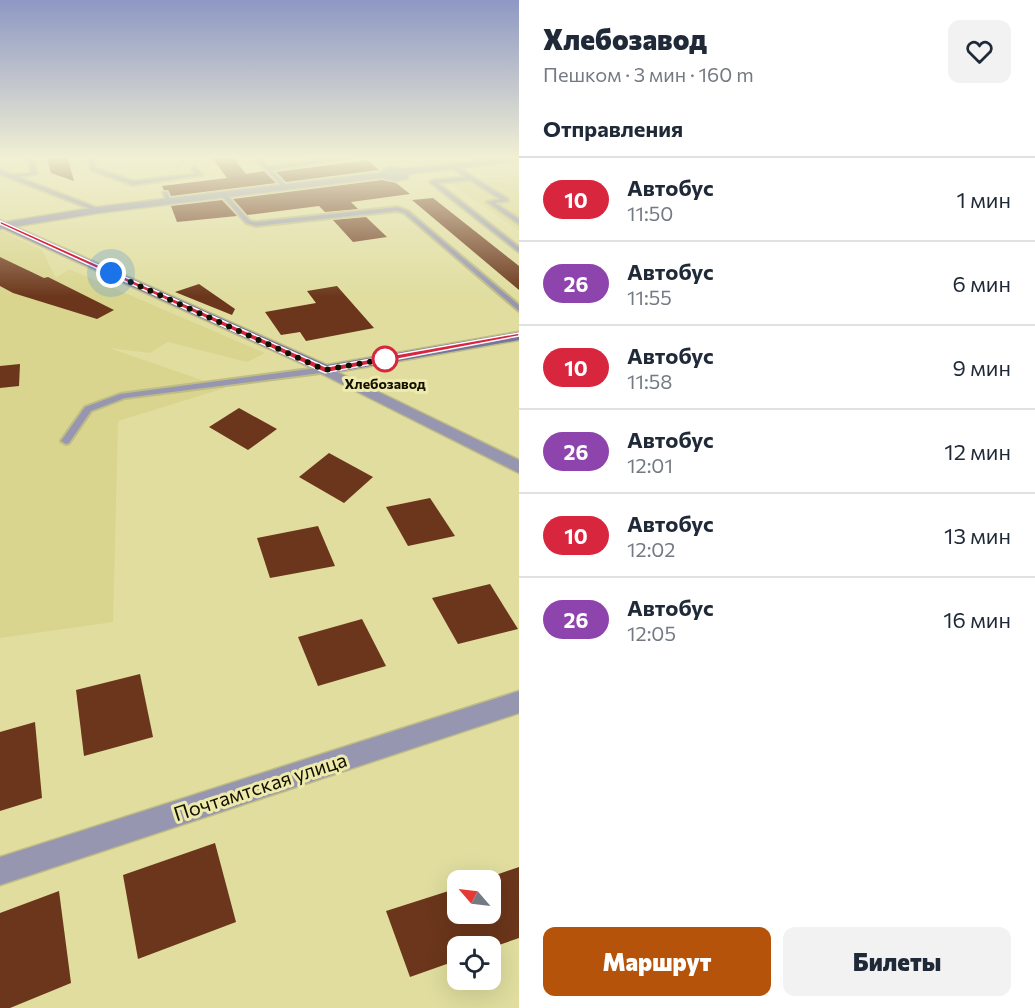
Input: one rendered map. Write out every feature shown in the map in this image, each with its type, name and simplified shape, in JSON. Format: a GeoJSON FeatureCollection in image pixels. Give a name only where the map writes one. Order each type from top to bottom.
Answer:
{"type":"FeatureCollection","features":[{"type":"Feature","properties":{"kind":"street"},"geometry":{"type":"LineString","coordinates":[[2,225],[135,203]]}},
{"type":"Feature","properties":{"kind":"street"},"geometry":{"type":"LineString","coordinates":[[2,225],[325,370],[519,467]]}},
{"type":"Feature","properties":{"kind":"street"},"geometry":{"type":"LineString","coordinates":[[325,370],[519,336]]}},
{"type":"Feature","properties":{"kind":"street","name":"Почтамтская улица"},"geometry":{"type":"LineString","coordinates":[[0,871],[519,702]]}},
{"type":"Feature","properties":{"kind":"lane"},"geometry":{"type":"LineString","coordinates":[[80,203],[98,210]]}},
{"type":"Feature","properties":{"kind":"lane"},"geometry":{"type":"LineString","coordinates":[[231,203],[248,222],[256,224],[398,209],[406,212],[519,309]]}},
{"type":"Feature","properties":{"kind":"lane"},"geometry":{"type":"LineString","coordinates":[[460,203],[519,250]]}},
{"type":"Feature","properties":{"kind":"lane"},"geometry":{"type":"LineString","coordinates":[[492,203],[519,222]]}},
{"type":"Feature","properties":{"kind":"lane"},"geometry":{"type":"LineString","coordinates":[[66,441],[88,409],[123,396],[325,370]]}},
{"type":"Feature","properties":{"kind":"shaded area"},"geometry":{"type":"Polygon","coordinates":[[[479,203],[519,203],[519,231],[479,203]]]}},
{"type":"Feature","properties":{"kind":"shaded area"},"geometry":{"type":"Polygon","coordinates":[[[0,230],[42,250],[56,278],[69,269],[265,353],[247,362],[168,342],[150,353],[109,348],[225,388],[118,421],[113,622],[0,638],[0,230]]]}},
{"type":"Feature","properties":{"kind":"building"},"geometry":{"type":"Polygon","coordinates":[[[225,203],[237,216],[177,222],[171,206],[225,203]]]}},
{"type":"Feature","properties":{"kind":"building"},"geometry":{"type":"Polygon","coordinates":[[[237,203],[352,203],[358,209],[325,212],[319,206],[247,215],[237,203]]]}},
{"type":"Feature","properties":{"kind":"building"},"geometry":{"type":"Polygon","coordinates":[[[416,203],[439,203],[519,266],[519,290],[416,203]]]}},
{"type":"Feature","properties":{"kind":"building"},"geometry":{"type":"Polygon","coordinates":[[[366,217],[387,237],[353,242],[333,220],[366,217]]]}},
{"type":"Feature","properties":{"kind":"building"},"geometry":{"type":"Polygon","coordinates":[[[0,257],[44,278],[48,277],[114,310],[97,319],[13,293],[0,286],[0,257]]]}},
{"type":"Feature","properties":{"kind":"building"},"geometry":{"type":"Polygon","coordinates":[[[199,284],[235,309],[232,315],[175,292],[199,284]]]}},
{"type":"Feature","properties":{"kind":"building"},"geometry":{"type":"Polygon","coordinates":[[[337,286],[374,328],[306,341],[300,332],[281,335],[265,312],[316,303],[307,291],[337,286]]]}},
{"type":"Feature","properties":{"kind":"building"},"geometry":{"type":"Polygon","coordinates":[[[20,364],[19,386],[0,388],[0,366],[20,364]]]}},
{"type":"Feature","properties":{"kind":"building"},"geometry":{"type":"Polygon","coordinates":[[[239,408],[277,429],[248,450],[209,427],[239,408]]]}},
{"type":"Feature","properties":{"kind":"building"},"geometry":{"type":"Polygon","coordinates":[[[329,453],[373,477],[344,503],[299,477],[329,453]]]}},
{"type":"Feature","properties":{"kind":"building"},"geometry":{"type":"Polygon","coordinates":[[[430,498],[455,536],[408,546],[386,507],[430,498]]]}},
{"type":"Feature","properties":{"kind":"building"},"geometry":{"type":"Polygon","coordinates":[[[318,526],[335,566],[270,578],[257,538],[318,526]]]}},
{"type":"Feature","properties":{"kind":"building"},"geometry":{"type":"Polygon","coordinates":[[[490,584],[518,629],[458,644],[432,598],[490,584]]]}},
{"type":"Feature","properties":{"kind":"building"},"geometry":{"type":"Polygon","coordinates":[[[362,619],[386,666],[318,686],[298,637],[362,619]]]}},
{"type":"Feature","properties":{"kind":"building"},"geometry":{"type":"Polygon","coordinates":[[[140,674],[153,737],[84,756],[76,690],[140,674]]]}},
{"type":"Feature","properties":{"kind":"building"},"geometry":{"type":"Polygon","coordinates":[[[35,722],[42,798],[0,811],[0,732],[35,722]]]}},
{"type":"Feature","properties":{"kind":"building"},"geometry":{"type":"Polygon","coordinates":[[[215,843],[236,922],[138,959],[123,875],[215,843]]]}},
{"type":"Feature","properties":{"kind":"building"},"geometry":{"type":"Polygon","coordinates":[[[519,867],[519,938],[501,944],[501,936],[447,936],[447,964],[410,977],[386,911],[447,892],[447,924],[501,924],[501,873],[519,867]]]}},
{"type":"Feature","properties":{"kind":"building"},"geometry":{"type":"Polygon","coordinates":[[[59,891],[71,983],[10,1008],[0,1008],[0,913],[59,891]]]}},
{"type":"Feature","properties":{"kind":"bus line","name":"10"},"geometry":{"type":"LineString","coordinates":[[0,223],[325,370],[519,336]]}},
{"type":"Feature","properties":{"kind":"place","name":"Хлебозавод"},"geometry":{"type":"Point","coordinates":[385,359]}},
{"type":"Feature","properties":{"kind":"route"},"geometry":{"type":"LineString","coordinates":[[111,273],[325,370],[390,358],[385,359]]}}]}
